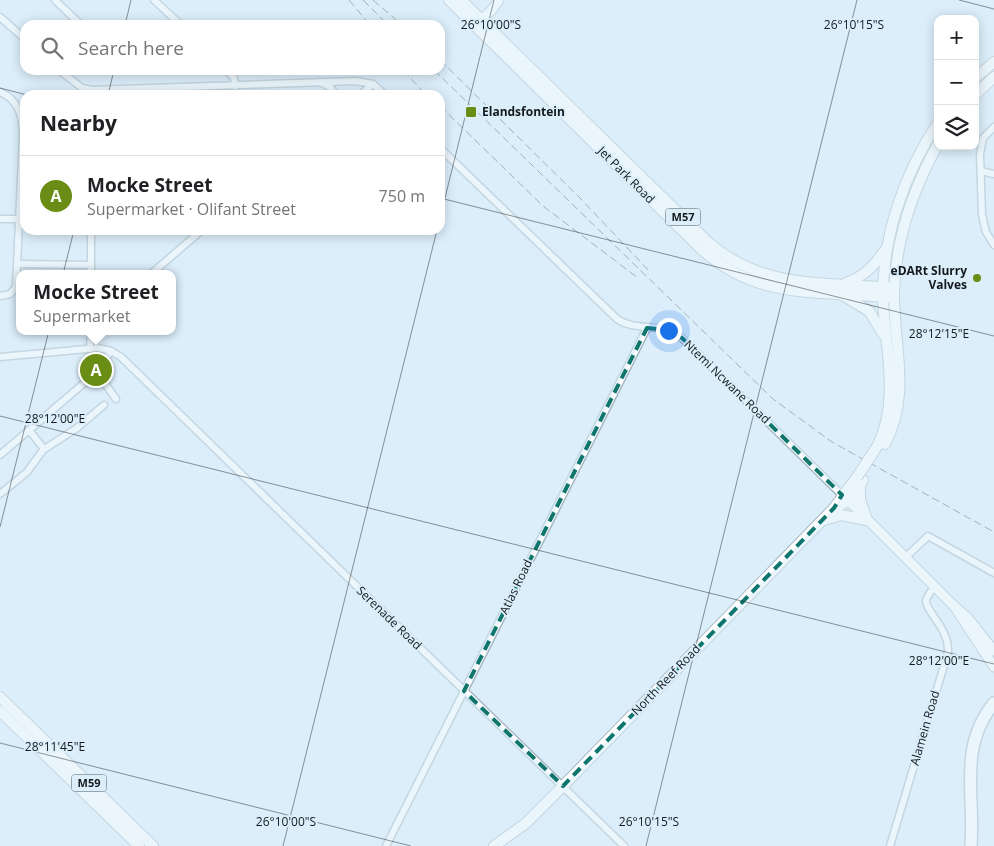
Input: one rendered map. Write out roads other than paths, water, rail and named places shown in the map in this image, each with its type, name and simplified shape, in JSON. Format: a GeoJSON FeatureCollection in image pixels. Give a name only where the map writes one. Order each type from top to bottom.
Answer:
{"type":"FeatureCollection","features":[{"type":"Feature","properties":{"kind":"highway"},"geometry":{"type":"LineString","coordinates":[[971,846],[970,757],[977,730],[994,703]]}},
{"type":"Feature","properties":{"kind":"main road","name":"Jet Park Road"},"geometry":{"type":"LineString","coordinates":[[449,0],[478,22]]}},
{"type":"Feature","properties":{"kind":"main road","name":"Jet Park Road"},"geometry":{"type":"LineString","coordinates":[[461,0],[478,22],[715,262],[731,272],[762,286],[781,290],[839,289],[894,293]]}},
{"type":"Feature","properties":{"kind":"main road"},"geometry":{"type":"LineString","coordinates":[[478,22],[491,11],[499,0]]}},
{"type":"Feature","properties":{"kind":"main road"},"geometry":{"type":"LineString","coordinates":[[979,75],[994,62]]}},
{"type":"Feature","properties":{"kind":"main road"},"geometry":{"type":"LineString","coordinates":[[979,91],[994,77]]}},
{"type":"Feature","properties":{"kind":"main road"},"geometry":{"type":"LineString","coordinates":[[883,292],[887,246],[907,179],[920,151],[934,129]]}},
{"type":"Feature","properties":{"kind":"main road"},"geometry":{"type":"LineString","coordinates":[[894,293],[900,236],[922,172],[935,150]]}},
{"type":"Feature","properties":{"kind":"main road"},"geometry":{"type":"LineString","coordinates":[[885,340],[869,311],[839,289],[869,270],[887,246]]}},
{"type":"Feature","properties":{"kind":"main road","name":"North Reef Road"},"geometry":{"type":"LineString","coordinates":[[881,446],[890,409],[883,292]]}},
{"type":"Feature","properties":{"kind":"main road","name":"North Reef Road"},"geometry":{"type":"LineString","coordinates":[[494,846],[524,824],[563,786],[819,522],[845,498],[860,480],[893,427],[900,402],[901,384],[894,293]]}},
{"type":"Feature","properties":{"kind":"main road"},"geometry":{"type":"LineString","coordinates":[[860,480],[860,500],[867,520]]}},
{"type":"Feature","properties":{"kind":"main road","name":"Ntemi Ncwane Road"},"geometry":{"type":"LineString","coordinates":[[845,498],[968,618],[994,651]]}},
{"type":"Feature","properties":{"kind":"main road"},"geometry":{"type":"LineString","coordinates":[[819,522],[841,515],[867,520]]}},
{"type":"Feature","properties":{"kind":"main road","name":"Ntemi Ncwane Road"},"geometry":{"type":"LineString","coordinates":[[954,606],[994,667]]}},
{"type":"Feature","properties":{"kind":"main road","name":"M59"},"geometry":{"type":"LineString","coordinates":[[0,697],[152,846]]}},
{"type":"Feature","properties":{"kind":"main road","name":"M59"},"geometry":{"type":"LineString","coordinates":[[0,711],[138,846]]}},
{"type":"Feature","properties":{"kind":"street"},"geometry":{"type":"LineString","coordinates":[[55,0],[75,20]]}},
{"type":"Feature","properties":{"kind":"street"},"geometry":{"type":"LineString","coordinates":[[154,0],[176,20]]}},
{"type":"Feature","properties":{"kind":"street"},"geometry":{"type":"LineString","coordinates":[[0,16],[20,34]]}},
{"type":"Feature","properties":{"kind":"street"},"geometry":{"type":"LineString","coordinates":[[65,75],[86,90]]}},
{"type":"Feature","properties":{"kind":"street"},"geometry":{"type":"LineString","coordinates":[[231,75],[234,78],[235,86]]}},
{"type":"Feature","properties":{"kind":"street"},"geometry":{"type":"LineString","coordinates":[[147,90],[317,81],[359,81],[373,84],[380,90]]}},
{"type":"Feature","properties":{"kind":"street"},"geometry":{"type":"LineString","coordinates":[[317,81],[332,90]]}},
{"type":"Feature","properties":{"kind":"street"},"geometry":{"type":"LineString","coordinates":[[366,90],[373,84]]}},
{"type":"Feature","properties":{"kind":"street"},"geometry":{"type":"LineString","coordinates":[[220,86],[220,90]]}},
{"type":"Feature","properties":{"kind":"street"},"geometry":{"type":"LineString","coordinates":[[0,92],[11,98],[20,112]]}},
{"type":"Feature","properties":{"kind":"street"},"geometry":{"type":"LineString","coordinates":[[994,127],[983,138],[981,171],[982,215],[986,232],[994,245]]}},
{"type":"Feature","properties":{"kind":"street","name":"Ntemi Ncwane Road"},"geometry":{"type":"LineString","coordinates":[[445,153],[617,319],[630,326],[667,330],[680,336],[845,498]]}},
{"type":"Feature","properties":{"kind":"street"},"geometry":{"type":"LineString","coordinates":[[981,171],[994,174]]}},
{"type":"Feature","properties":{"kind":"street"},"geometry":{"type":"LineString","coordinates":[[0,219],[20,219],[17,270]]}},
{"type":"Feature","properties":{"kind":"street"},"geometry":{"type":"LineString","coordinates":[[91,235],[91,270]]}},
{"type":"Feature","properties":{"kind":"street"},"geometry":{"type":"LineString","coordinates":[[156,270],[196,235]]}},
{"type":"Feature","properties":{"kind":"street"},"geometry":{"type":"LineString","coordinates":[[18,264],[91,265]]}},
{"type":"Feature","properties":{"kind":"street"},"geometry":{"type":"LineString","coordinates":[[0,296],[8,296],[15,290],[16,281]]}},
{"type":"Feature","properties":{"kind":"street","name":"Atlas Road"},"geometry":{"type":"LineString","coordinates":[[386,846],[647,328]]}},
{"type":"Feature","properties":{"kind":"street"},"geometry":{"type":"LineString","coordinates":[[90,349],[91,335]]}},
{"type":"Feature","properties":{"kind":"street"},"geometry":{"type":"LineString","coordinates":[[0,357],[90,349],[111,351],[97,372],[0,455]]}},
{"type":"Feature","properties":{"kind":"street","name":"Serenade Road"},"geometry":{"type":"LineString","coordinates":[[111,351],[121,357],[624,846]]}},
{"type":"Feature","properties":{"kind":"street"},"geometry":{"type":"LineString","coordinates":[[97,372],[116,399]]}},
{"type":"Feature","properties":{"kind":"street"},"geometry":{"type":"LineString","coordinates":[[0,494],[27,472],[44,449],[77,428],[104,405]]}},
{"type":"Feature","properties":{"kind":"street"},"geometry":{"type":"LineString","coordinates":[[29,430],[44,449]]}},
{"type":"Feature","properties":{"kind":"street"},"geometry":{"type":"LineString","coordinates":[[905,558],[928,536],[994,573]]}},
{"type":"Feature","properties":{"kind":"street","name":"Alamein Road"},"geometry":{"type":"LineString","coordinates":[[890,846],[948,652],[943,629],[926,604],[927,597],[935,587]]}},
{"type":"Feature","properties":{"kind":"railway"},"geometry":{"type":"LineString","coordinates":[[349,0],[366,20]]}},
{"type":"Feature","properties":{"kind":"railway"},"geometry":{"type":"LineString","coordinates":[[363,0],[383,20]]}},
{"type":"Feature","properties":{"kind":"railway"},"geometry":{"type":"LineString","coordinates":[[373,0],[396,20]]}},
{"type":"Feature","properties":{"kind":"railway"},"geometry":{"type":"LineString","coordinates":[[445,65],[580,198],[650,272]]}},
{"type":"Feature","properties":{"kind":"railway"},"geometry":{"type":"LineString","coordinates":[[408,75],[421,90]]}},
{"type":"Feature","properties":{"kind":"railway"},"geometry":{"type":"LineString","coordinates":[[439,75],[773,399],[832,442],[994,532]]}},
{"type":"Feature","properties":{"kind":"railway"},"geometry":{"type":"LineString","coordinates":[[445,111],[543,206],[638,278]]}},
{"type":"Feature","properties":{"kind":"place","name":"Elandsfontein"},"geometry":{"type":"Point","coordinates":[471,112]}},
{"type":"Feature","properties":{"kind":"place","name":"eDARt Slurry Valves"},"geometry":{"type":"Point","coordinates":[977,278]}},
{"type":"Feature","properties":{"kind":"place","name":"Mocke Street"},"geometry":{"type":"Point","coordinates":[96,370]}}]}
